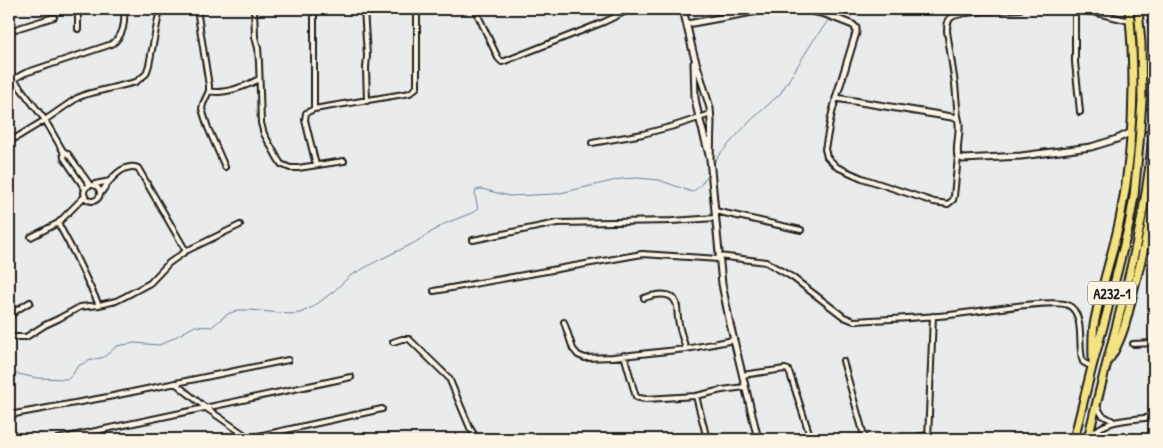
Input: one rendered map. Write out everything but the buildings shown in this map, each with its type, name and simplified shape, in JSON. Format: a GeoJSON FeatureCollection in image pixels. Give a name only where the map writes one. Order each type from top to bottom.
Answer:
{"type":"FeatureCollection","features":[{"type":"Feature","properties":{"kind":"highway"},"geometry":{"type":"LineString","coordinates":[[1092,365],[1094,326],[1121,214],[1132,131],[1133,81],[1129,9]]}},
{"type":"Feature","properties":{"kind":"highway","name":"A232-1"},"geometry":{"type":"LineString","coordinates":[[1074,439],[1129,225],[1137,170],[1142,100],[1141,42],[1138,9]]}},
{"type":"Feature","properties":{"kind":"highway"},"geometry":{"type":"LineString","coordinates":[[1152,9],[1154,32]]}},
{"type":"Feature","properties":{"kind":"highway","name":"A232-1"},"geometry":{"type":"LineString","coordinates":[[1088,439],[1142,219],[1149,175],[1154,114]]}},
{"type":"Feature","properties":{"kind":"highway"},"geometry":{"type":"LineString","coordinates":[[1106,364],[1118,346],[1125,328],[1149,228],[1154,196]]}},
{"type":"Feature","properties":{"kind":"street"},"geometry":{"type":"LineString","coordinates":[[78,9],[78,29]]}},
{"type":"Feature","properties":{"kind":"street"},"geometry":{"type":"LineString","coordinates":[[14,79],[25,73],[112,44],[122,34],[124,9]]}},
{"type":"Feature","properties":{"kind":"street"},"geometry":{"type":"LineString","coordinates":[[9,142],[77,98],[136,82],[143,78],[149,65],[160,9]]}},
{"type":"Feature","properties":{"kind":"street"},"geometry":{"type":"LineString","coordinates":[[197,9],[209,91],[202,109],[225,168]]}},
{"type":"Feature","properties":{"kind":"street"},"geometry":{"type":"LineString","coordinates":[[254,9],[255,37],[258,48],[261,123],[264,134],[278,159],[281,164],[290,168],[344,160]]}},
{"type":"Feature","properties":{"kind":"street"},"geometry":{"type":"LineString","coordinates":[[314,9],[314,109]]}},
{"type":"Feature","properties":{"kind":"street"},"geometry":{"type":"LineString","coordinates":[[364,9],[367,101]]}},
{"type":"Feature","properties":{"kind":"street"},"geometry":{"type":"LineString","coordinates":[[316,165],[305,120],[306,113],[314,109],[410,93],[417,87],[416,9]]}},
{"type":"Feature","properties":{"kind":"street"},"geometry":{"type":"LineString","coordinates":[[475,9],[498,58],[502,62],[604,22],[631,9]]}},
{"type":"Feature","properties":{"kind":"street"},"geometry":{"type":"LineString","coordinates":[[683,9],[711,114],[710,159],[722,284],[758,439]]}},
{"type":"Feature","properties":{"kind":"street"},"geometry":{"type":"LineString","coordinates":[[686,24],[769,9]]}},
{"type":"Feature","properties":{"kind":"street"},"geometry":{"type":"LineString","coordinates":[[803,9],[825,14]]}},
{"type":"Feature","properties":{"kind":"street"},"geometry":{"type":"LineString","coordinates":[[817,9],[856,28],[831,117],[825,149],[827,157],[838,167],[862,178],[934,202],[948,204],[953,200],[954,196],[959,124],[947,24],[953,16],[1020,9]]}},
{"type":"Feature","properties":{"kind":"street"},"geometry":{"type":"LineString","coordinates":[[1063,9],[1093,12],[1130,21]]}},
{"type":"Feature","properties":{"kind":"street"},"geometry":{"type":"LineString","coordinates":[[1075,10],[1075,62],[1080,112]]}},
{"type":"Feature","properties":{"kind":"street"},"geometry":{"type":"LineString","coordinates":[[9,32],[54,17]]}},
{"type":"Feature","properties":{"kind":"street"},"geometry":{"type":"LineString","coordinates":[[693,52],[695,98],[710,159]]}},
{"type":"Feature","properties":{"kind":"street"},"geometry":{"type":"LineString","coordinates":[[9,73],[45,120],[63,151],[64,158],[85,189],[85,196],[58,223],[31,237]]}},
{"type":"Feature","properties":{"kind":"street"},"geometry":{"type":"LineString","coordinates":[[209,91],[218,93],[247,86],[259,79]]}},
{"type":"Feature","properties":{"kind":"street"},"geometry":{"type":"LineString","coordinates":[[836,98],[958,118]]}},
{"type":"Feature","properties":{"kind":"street"},"geometry":{"type":"LineString","coordinates":[[958,157],[963,159],[1021,156],[1091,147],[1132,131],[1138,132],[1144,129],[1149,112],[1154,109]]}},
{"type":"Feature","properties":{"kind":"street"},"geometry":{"type":"LineString","coordinates":[[592,143],[643,134],[711,114]]}},
{"type":"Feature","properties":{"kind":"street"},"geometry":{"type":"LineString","coordinates":[[1146,121],[1154,114]]}},
{"type":"Feature","properties":{"kind":"street"},"geometry":{"type":"LineString","coordinates":[[63,151],[68,154],[92,185],[99,188],[101,193]]}},
{"type":"Feature","properties":{"kind":"street"},"geometry":{"type":"LineString","coordinates":[[78,204],[97,200],[110,181],[124,169],[132,166],[138,168],[186,251]]}},
{"type":"Feature","properties":{"kind":"street"},"geometry":{"type":"LineString","coordinates":[[85,189],[92,185],[110,181]]}},
{"type":"Feature","properties":{"kind":"street"},"geometry":{"type":"LineString","coordinates":[[85,196],[90,201]]}},
{"type":"Feature","properties":{"kind":"street"},"geometry":{"type":"LineString","coordinates":[[715,211],[801,230]]}},
{"type":"Feature","properties":{"kind":"street"},"geometry":{"type":"LineString","coordinates":[[473,240],[557,223],[672,221],[716,218]]}},
{"type":"Feature","properties":{"kind":"street"},"geometry":{"type":"LineString","coordinates":[[58,223],[100,305]]}},
{"type":"Feature","properties":{"kind":"street"},"geometry":{"type":"LineString","coordinates":[[9,337],[26,337],[46,324],[80,307],[116,301],[150,283],[169,263],[186,251],[240,225]]}},
{"type":"Feature","properties":{"kind":"street"},"geometry":{"type":"LineString","coordinates":[[434,291],[642,254],[719,257],[766,262],[792,277],[844,316],[854,321],[933,316],[1051,302],[1068,305],[1076,313],[1081,330],[1081,357],[1083,362],[1092,365]]}},
{"type":"Feature","properties":{"kind":"street"},"geometry":{"type":"LineString","coordinates":[[644,298],[653,295],[668,295],[673,298],[676,303],[680,330],[686,349]]}},
{"type":"Feature","properties":{"kind":"street"},"geometry":{"type":"LineString","coordinates":[[9,317],[30,302]]}},
{"type":"Feature","properties":{"kind":"street"},"geometry":{"type":"LineString","coordinates":[[906,439],[928,437],[933,316]]}},
{"type":"Feature","properties":{"kind":"street"},"geometry":{"type":"LineString","coordinates":[[564,322],[573,349],[584,358],[614,357],[686,349],[734,340]]}},
{"type":"Feature","properties":{"kind":"street"},"geometry":{"type":"LineString","coordinates":[[394,342],[409,339],[449,378],[470,428],[477,439]]}},
{"type":"Feature","properties":{"kind":"street"},"geometry":{"type":"LineString","coordinates":[[1133,344],[1154,343]]}},
{"type":"Feature","properties":{"kind":"street"},"geometry":{"type":"LineString","coordinates":[[624,355],[636,397],[639,398],[696,396],[745,387]]}},
{"type":"Feature","properties":{"kind":"street"},"geometry":{"type":"LineString","coordinates":[[9,415],[288,360]]}},
{"type":"Feature","properties":{"kind":"street"},"geometry":{"type":"LineString","coordinates":[[843,362],[865,439]]}},
{"type":"Feature","properties":{"kind":"street"},"geometry":{"type":"LineString","coordinates":[[742,375],[788,370],[811,439]]}},
{"type":"Feature","properties":{"kind":"street"},"geometry":{"type":"LineString","coordinates":[[58,439],[351,377]]}},
{"type":"Feature","properties":{"kind":"street"},"geometry":{"type":"LineString","coordinates":[[176,383],[206,408],[250,438]]}},
{"type":"Feature","properties":{"kind":"street"},"geometry":{"type":"LineString","coordinates":[[696,396],[706,439]]}},
{"type":"Feature","properties":{"kind":"street"},"geometry":{"type":"LineString","coordinates":[[1096,405],[1102,415],[1115,422]]}},
{"type":"Feature","properties":{"kind":"street"},"geometry":{"type":"LineString","coordinates":[[232,439],[250,438],[382,409]]}},
{"type":"Feature","properties":{"kind":"street"},"geometry":{"type":"LineString","coordinates":[[1088,439],[1097,430],[1108,424],[1154,418]]}},
{"type":"Feature","properties":{"kind":"street"},"geometry":{"type":"LineString","coordinates":[[1152,439],[1154,422]]}},
{"type":"Feature","properties":{"kind":"waterway"},"geometry":{"type":"LineString","coordinates":[[833,14],[840,9]]}},
{"type":"Feature","properties":{"kind":"waterway"},"geometry":{"type":"LineString","coordinates":[[712,166],[719,155],[747,124],[780,94],[813,41],[830,18]]}},
{"type":"Feature","properties":{"kind":"waterway"},"geometry":{"type":"LineString","coordinates":[[9,372],[37,378],[68,379],[77,367],[88,361],[104,357],[117,346],[134,343],[159,345],[195,326],[212,327],[228,314],[238,310],[300,313],[313,307],[350,276],[414,243],[444,224],[474,212],[478,209],[475,195],[476,190],[482,189],[509,196],[556,194],[621,179],[637,178],[659,180],[692,192],[700,185],[709,172]]}}]}
